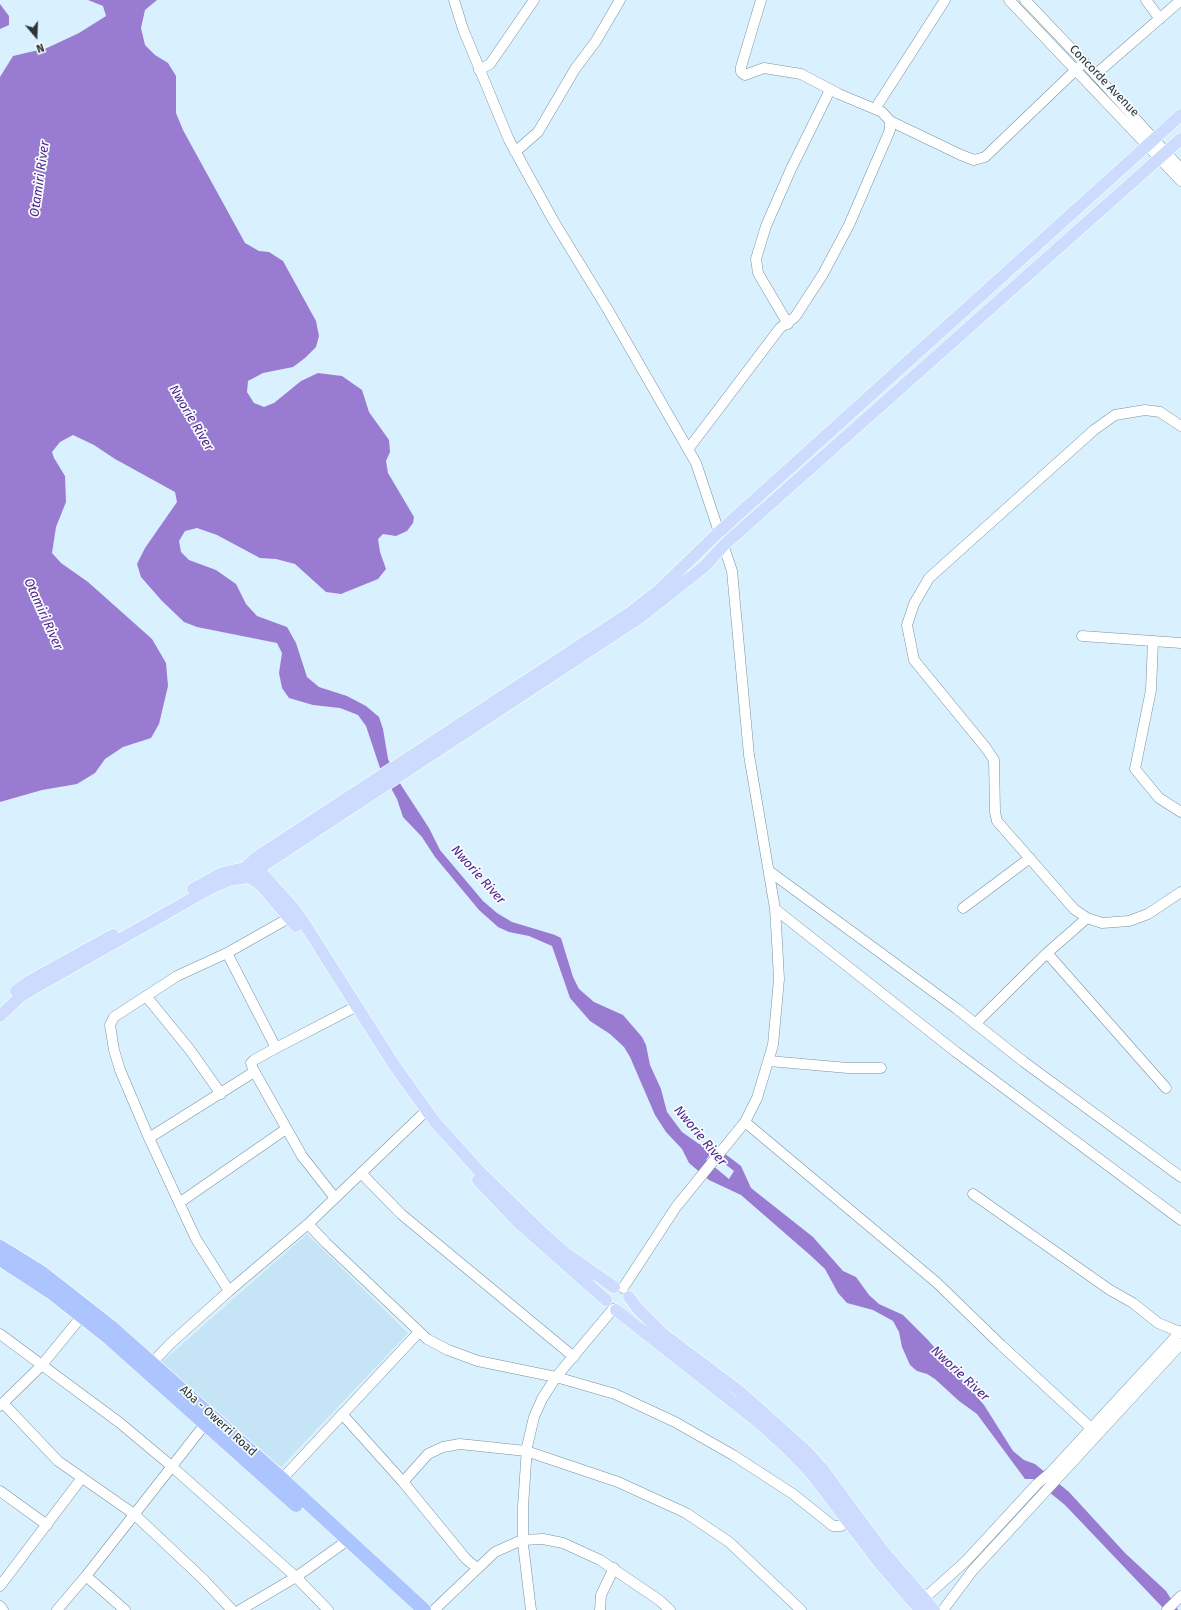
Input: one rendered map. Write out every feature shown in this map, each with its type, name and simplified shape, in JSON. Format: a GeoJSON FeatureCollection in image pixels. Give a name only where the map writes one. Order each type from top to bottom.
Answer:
{"type":"FeatureCollection","features":[{"type":"Feature","properties":{"kind":"highway","name":"Aba - Owerri Road"},"geometry":{"type":"LineString","coordinates":[[0,1247],[42,1273],[149,1367],[208,1420],[409,1610]]}},
{"type":"Feature","properties":{"kind":"highway","name":"Aba - Owerri Road"},"geometry":{"type":"LineString","coordinates":[[0,1259],[85,1312]]}},
{"type":"Feature","properties":{"kind":"highway","name":"Aba - Owerri Road"},"geometry":{"type":"LineString","coordinates":[[208,1420],[282,1479],[424,1610]]}},
{"type":"Feature","properties":{"kind":"main road"},"geometry":{"type":"LineString","coordinates":[[411,763],[631,612],[658,591],[719,532],[1150,141],[1181,115]]}},
{"type":"Feature","properties":{"kind":"main road"},"geometry":{"type":"LineString","coordinates":[[0,1016],[20,997],[36,987],[209,889],[251,872],[264,865],[366,792],[639,618],[705,566],[724,545],[1181,138]]}},
{"type":"Feature","properties":{"kind":"main road"},"geometry":{"type":"LineString","coordinates":[[251,872],[261,885],[293,915],[354,1008],[394,1065],[423,1113],[514,1218],[612,1306],[758,1421],[811,1473],[852,1519]]}},
{"type":"Feature","properties":{"kind":"main road"},"geometry":{"type":"LineString","coordinates":[[0,1004],[30,981],[222,873],[251,872]]}},
{"type":"Feature","properties":{"kind":"main road"},"geometry":{"type":"LineString","coordinates":[[423,1113],[480,1172],[565,1253],[622,1291],[662,1334],[739,1391],[793,1437],[821,1467],[881,1565],[920,1605],[934,1610]]}},
{"type":"Feature","properties":{"kind":"main road"},"geometry":{"type":"LineString","coordinates":[[612,1306],[608,1293],[622,1291]]}},
{"type":"Feature","properties":{"kind":"main road"},"geometry":{"type":"LineString","coordinates":[[612,1306],[625,1308],[622,1291]]}},
{"type":"Feature","properties":{"kind":"street"},"geometry":{"type":"LineString","coordinates":[[454,0],[479,70],[515,152],[553,220],[689,448],[696,463],[732,570],[749,755],[775,909],[779,979],[777,1016],[769,1061],[757,1098],[745,1122],[676,1207],[622,1291]]}},
{"type":"Feature","properties":{"kind":"street"},"geometry":{"type":"LineString","coordinates":[[479,70],[490,64],[534,0]]}},
{"type":"Feature","properties":{"kind":"street"},"geometry":{"type":"LineString","coordinates":[[515,152],[538,132],[575,69],[620,0]]}},
{"type":"Feature","properties":{"kind":"street"},"geometry":{"type":"LineString","coordinates":[[689,448],[780,328],[788,324],[795,316],[823,274],[849,225],[890,130],[890,121],[888,116],[830,90],[801,74],[764,68],[745,74],[741,72],[740,67],[761,0]]}},
{"type":"Feature","properties":{"kind":"street"},"geometry":{"type":"LineString","coordinates":[[875,109],[945,0]]}},
{"type":"Feature","properties":{"kind":"street","name":"Concorde Avenue"},"geometry":{"type":"LineString","coordinates":[[1009,0],[1075,70],[1150,141],[1163,155],[1181,181]]}},
{"type":"Feature","properties":{"kind":"street","name":"Concorde Avenue"},"geometry":{"type":"LineString","coordinates":[[1025,0],[1096,74],[1150,141]]}},
{"type":"Feature","properties":{"kind":"street"},"geometry":{"type":"LineString","coordinates":[[1146,0],[1160,19]]}},
{"type":"Feature","properties":{"kind":"street"},"geometry":{"type":"LineString","coordinates":[[1096,74],[1181,0]]}},
{"type":"Feature","properties":{"kind":"street"},"geometry":{"type":"LineString","coordinates":[[890,121],[974,160],[985,157],[1084,62]]}},
{"type":"Feature","properties":{"kind":"street"},"geometry":{"type":"LineString","coordinates":[[788,324],[758,273],[756,259],[766,226],[791,169],[830,90]]}},
{"type":"Feature","properties":{"kind":"street","name":"Concorde Avenue"},"geometry":{"type":"LineString","coordinates":[[1163,155],[1181,169]]}},
{"type":"Feature","properties":{"kind":"street"},"geometry":{"type":"LineString","coordinates":[[1180,896],[1148,914],[1129,921],[1107,923],[1087,918],[1074,909],[997,821],[995,812],[994,760],[986,748],[914,660],[907,626],[914,604],[929,578],[1094,430],[1115,415],[1145,410],[1160,412],[1181,426]]}},
{"type":"Feature","properties":{"kind":"street"},"geometry":{"type":"LineString","coordinates":[[1082,636],[1181,642]]}},
{"type":"Feature","properties":{"kind":"street"},"geometry":{"type":"LineString","coordinates":[[1154,641],[1151,690],[1134,769],[1159,798],[1181,812]]}},
{"type":"Feature","properties":{"kind":"street"},"geometry":{"type":"LineString","coordinates":[[963,908],[1030,858]]}},
{"type":"Feature","properties":{"kind":"street"},"geometry":{"type":"LineString","coordinates":[[769,871],[1024,1062],[1181,1177]]}},
{"type":"Feature","properties":{"kind":"street"},"geometry":{"type":"LineString","coordinates":[[775,909],[952,1049],[1181,1220]]}},
{"type":"Feature","properties":{"kind":"street"},"geometry":{"type":"LineString","coordinates":[[229,1291],[196,1239],[179,1203],[120,1070],[114,1050],[110,1025],[114,1018],[177,976],[228,953],[293,915]]}},
{"type":"Feature","properties":{"kind":"street"},"geometry":{"type":"LineString","coordinates":[[975,1024],[1047,953],[1087,918]]}},
{"type":"Feature","properties":{"kind":"street"},"geometry":{"type":"LineString","coordinates":[[228,953],[276,1048]]}},
{"type":"Feature","properties":{"kind":"street"},"geometry":{"type":"LineString","coordinates":[[1047,953],[1166,1088]]}},
{"type":"Feature","properties":{"kind":"street"},"geometry":{"type":"LineString","coordinates":[[146,996],[190,1050],[221,1094]]}},
{"type":"Feature","properties":{"kind":"street"},"geometry":{"type":"LineString","coordinates":[[335,1198],[309,1167],[251,1066],[254,1060],[354,1008]]}},
{"type":"Feature","properties":{"kind":"street"},"geometry":{"type":"LineString","coordinates":[[769,1061],[848,1068],[881,1068]]}},
{"type":"Feature","properties":{"kind":"street"},"geometry":{"type":"LineString","coordinates":[[150,1138],[254,1072]]}},
{"type":"Feature","properties":{"kind":"street"},"geometry":{"type":"LineString","coordinates":[[149,1367],[172,1343],[229,1291],[308,1224],[423,1113]]}},
{"type":"Feature","properties":{"kind":"street"},"geometry":{"type":"LineString","coordinates":[[745,1122],[936,1282],[1090,1428]]}},
{"type":"Feature","properties":{"kind":"street"},"geometry":{"type":"LineString","coordinates":[[179,1203],[286,1129]]}},
{"type":"Feature","properties":{"kind":"street"},"geometry":{"type":"LineString","coordinates":[[362,1173],[401,1214],[574,1357]]}},
{"type":"Feature","properties":{"kind":"street"},"geometry":{"type":"LineString","coordinates":[[943,1610],[973,1570],[1045,1491],[1054,1476],[1090,1428],[1180,1332],[1158,1322],[1133,1303],[1110,1290],[973,1194]]}},
{"type":"Feature","properties":{"kind":"street"},"geometry":{"type":"LineString","coordinates":[[308,1224],[428,1340],[469,1359],[556,1377],[608,1391],[675,1422],[733,1455],[793,1494],[833,1526],[841,1526],[852,1519]]}},
{"type":"Feature","properties":{"kind":"street"},"geometry":{"type":"LineString","coordinates":[[531,1610],[522,1540],[526,1451],[534,1417],[542,1399],[556,1377],[574,1357],[612,1306]]}},
{"type":"Feature","properties":{"kind":"street"},"geometry":{"type":"LineString","coordinates":[[85,1312],[41,1366],[1,1405],[58,1461],[81,1479],[134,1514],[203,1579],[232,1610]]}},
{"type":"Feature","properties":{"kind":"street"},"geometry":{"type":"LineString","coordinates":[[282,1479],[419,1332]]}},
{"type":"Feature","properties":{"kind":"street"},"geometry":{"type":"LineString","coordinates":[[0,1334],[41,1366],[120,1423],[172,1466],[296,1577],[328,1610]]}},
{"type":"Feature","properties":{"kind":"street"},"geometry":{"type":"LineString","coordinates":[[920,1605],[966,1561],[1038,1484],[1054,1476],[1181,1344]]}},
{"type":"Feature","properties":{"kind":"street"},"geometry":{"type":"LineString","coordinates":[[342,1414],[403,1482],[466,1559],[477,1568]]}},
{"type":"Feature","properties":{"kind":"street"},"geometry":{"type":"LineString","coordinates":[[57,1610],[86,1576],[208,1420]]}},
{"type":"Feature","properties":{"kind":"street"},"geometry":{"type":"LineString","coordinates":[[403,1482],[428,1454],[443,1447],[460,1444],[526,1451],[618,1482],[686,1513],[729,1542],[801,1610]]}},
{"type":"Feature","properties":{"kind":"street"},"geometry":{"type":"LineString","coordinates":[[0,1586],[81,1479]]}},
{"type":"Feature","properties":{"kind":"street"},"geometry":{"type":"LineString","coordinates":[[0,1491],[47,1525]]}},
{"type":"Feature","properties":{"kind":"street"},"geometry":{"type":"LineString","coordinates":[[434,1610],[495,1552],[522,1540],[543,1539],[563,1543],[614,1568],[659,1600],[670,1610]]}},
{"type":"Feature","properties":{"kind":"street"},"geometry":{"type":"LineString","coordinates":[[240,1610],[296,1577],[341,1546]]}},
{"type":"Feature","properties":{"kind":"street"},"geometry":{"type":"LineString","coordinates":[[600,1610],[601,1595],[614,1568]]}},
{"type":"Feature","properties":{"kind":"street"},"geometry":{"type":"LineString","coordinates":[[86,1576],[125,1610]]}},
{"type":"Feature","properties":{"kind":"street"},"geometry":{"type":"LineString","coordinates":[[1167,1610],[1178,1599]]}},
{"type":"Feature","properties":{"kind":"street"},"geometry":{"type":"LineString","coordinates":[[0,1606],[3,1610]]}},
{"type":"Feature","properties":{"kind":"shaded area"},"geometry":{"type":"Polygon","coordinates":[[[307,1234],[408,1333],[281,1467],[162,1362],[307,1234]]]}},
{"type":"Feature","properties":{"kind":"water"},"geometry":{"type":"Polygon","coordinates":[[[88,0],[157,0],[145,10],[141,28],[145,45],[155,55],[168,63],[176,76],[176,113],[183,130],[245,243],[259,251],[269,252],[283,261],[316,321],[319,336],[316,347],[293,367],[263,373],[248,381],[247,392],[254,403],[264,407],[274,403],[301,381],[318,373],[342,376],[362,390],[369,412],[389,440],[390,452],[386,461],[388,473],[414,517],[413,523],[407,531],[396,536],[383,534],[378,539],[380,552],[386,569],[378,579],[341,594],[326,592],[295,564],[276,559],[260,558],[217,535],[197,528],[185,531],[179,541],[181,552],[189,560],[216,570],[236,584],[246,604],[257,616],[287,627],[296,643],[307,677],[319,687],[347,696],[366,706],[379,717],[383,729],[388,759],[401,785],[429,828],[440,850],[483,901],[497,913],[512,922],[561,938],[573,977],[579,989],[594,1002],[623,1015],[642,1037],[646,1045],[650,1065],[661,1089],[667,1112],[682,1132],[699,1144],[716,1147],[741,1166],[751,1188],[813,1237],[843,1271],[856,1277],[869,1295],[879,1304],[903,1315],[928,1340],[984,1405],[1013,1451],[1024,1460],[1035,1464],[1069,1492],[1125,1553],[1166,1591],[1178,1610],[1165,1610],[1065,1505],[1033,1479],[1025,1479],[977,1414],[959,1401],[935,1379],[927,1374],[917,1371],[910,1365],[902,1347],[899,1332],[893,1321],[873,1310],[847,1303],[838,1293],[825,1269],[810,1255],[741,1195],[709,1180],[689,1163],[682,1149],[666,1132],[655,1115],[630,1057],[624,1047],[610,1034],[590,1021],[570,998],[552,946],[529,936],[509,932],[498,927],[479,910],[435,857],[422,837],[403,817],[397,799],[380,768],[366,726],[358,715],[340,708],[313,705],[289,698],[282,688],[279,673],[282,653],[277,643],[197,627],[184,622],[162,601],[141,577],[137,564],[145,548],[177,502],[175,492],[115,459],[94,445],[73,435],[60,442],[52,452],[65,476],[66,502],[56,527],[52,553],[61,563],[88,582],[152,639],[166,663],[168,686],[159,724],[151,738],[123,747],[105,759],[95,773],[77,784],[42,790],[0,802],[0,77],[13,56],[47,48],[79,33],[106,16],[103,6],[88,0]],[[711,1153],[706,1160],[729,1179],[734,1171],[711,1153]]]}},
{"type":"Feature","properties":{"kind":"water"},"geometry":{"type":"Polygon","coordinates":[[[0,4],[9,16],[9,25],[0,29],[0,4]]]}},
{"type":"Feature","properties":{"kind":"water label","name":"Otamiri River"},"geometry":{"type":"Point","coordinates":[40,179]}},
{"type":"Feature","properties":{"kind":"water label","name":"Nworie River"},"geometry":{"type":"Point","coordinates":[191,418]}},
{"type":"Feature","properties":{"kind":"water label","name":"Otamiri River"},"geometry":{"type":"Point","coordinates":[43,614]}},
{"type":"Feature","properties":{"kind":"water label","name":"Nworie River"},"geometry":{"type":"Point","coordinates":[478,875]}},
{"type":"Feature","properties":{"kind":"water label","name":"Nworie River"},"geometry":{"type":"Point","coordinates":[700,1136]}},
{"type":"Feature","properties":{"kind":"water label","name":"Nworie River"},"geometry":{"type":"Point","coordinates":[960,1374]}}]}
